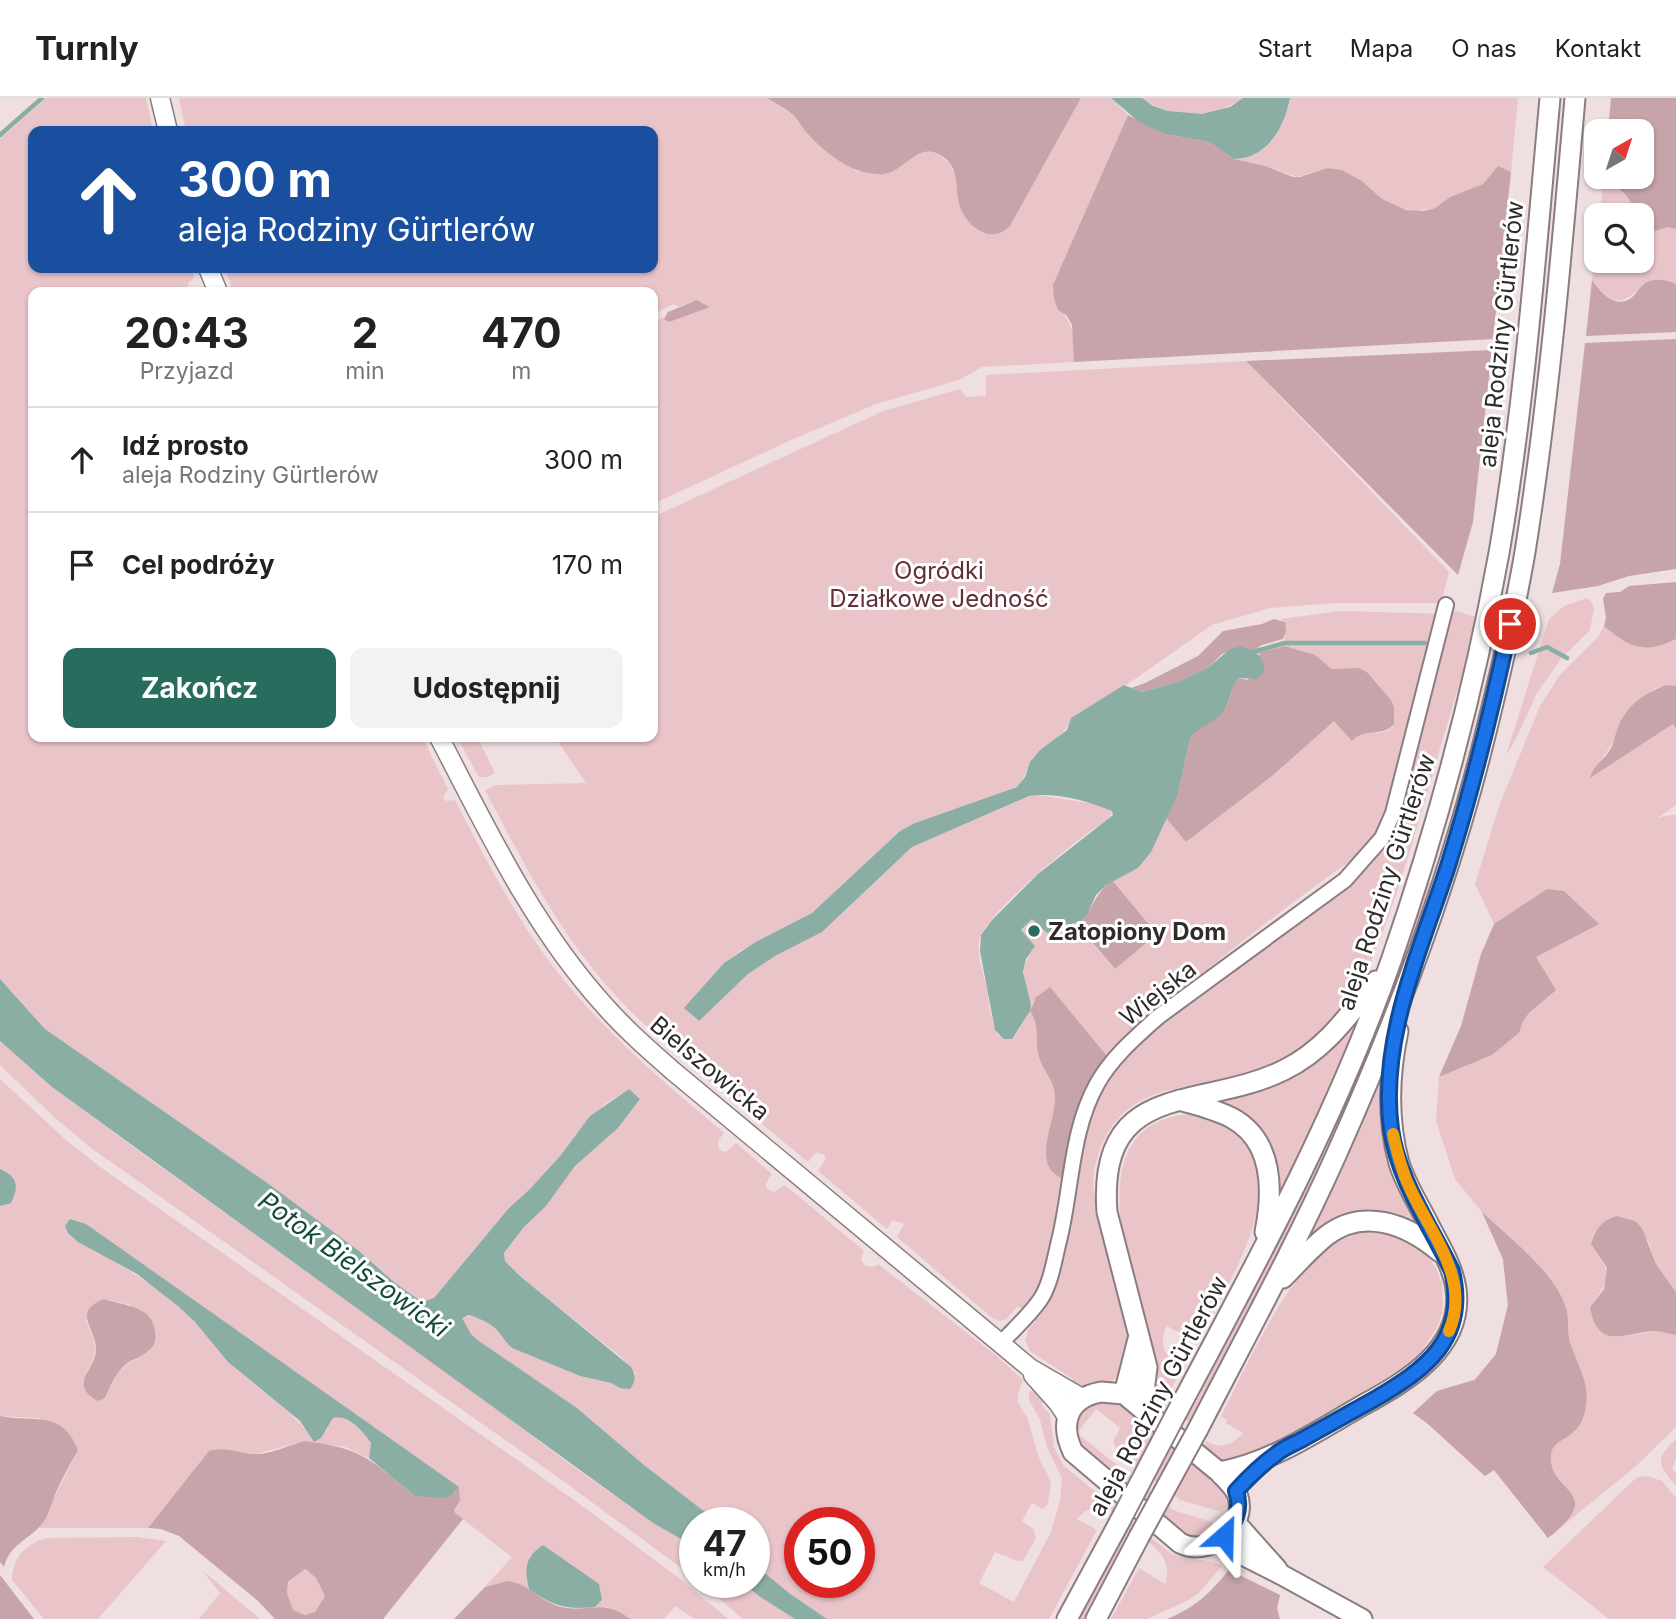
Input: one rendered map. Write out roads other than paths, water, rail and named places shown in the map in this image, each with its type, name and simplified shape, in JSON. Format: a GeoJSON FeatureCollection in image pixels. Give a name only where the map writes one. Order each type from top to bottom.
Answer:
{"type":"FeatureCollection","features":[{"type":"Feature","properties":{"kind":"main road","name":"aleja Rodziny Gürtlerów"},"geometry":{"type":"LineString","coordinates":[[1067,1619],[1259,1257],[1330,1109],[1390,964],[1454,754],[1487,613],[1518,429],[1550,98]]}},
{"type":"Feature","properties":{"kind":"main road","name":"aleja Rodziny Gürtlerów"},"geometry":{"type":"LineString","coordinates":[[1096,1619],[1198,1429],[1336,1155],[1405,992],[1467,803],[1524,553],[1555,322],[1575,98]]}},
{"type":"Feature","properties":{"kind":"main road"},"geometry":{"type":"LineString","coordinates":[[1142,1409],[1147,1367],[1107,1212],[1105,1185],[1114,1149],[1122,1133],[1133,1121],[1156,1107],[1263,1079],[1310,1055],[1337,1028],[1390,964]]}},
{"type":"Feature","properties":{"kind":"main road"},"geometry":{"type":"LineString","coordinates":[[1219,1472],[1239,1468],[1275,1454],[1404,1381],[1428,1363],[1451,1328],[1457,1305],[1452,1271],[1410,1188],[1400,1164],[1391,1129],[1390,1092],[1394,1051],[1405,992]]}},
{"type":"Feature","properties":{"kind":"main road"},"geometry":{"type":"LineString","coordinates":[[1178,1100],[1206,1107],[1233,1119],[1251,1135],[1262,1154],[1271,1183],[1266,1229],[1259,1257]]}},
{"type":"Feature","properties":{"kind":"main road"},"geometry":{"type":"LineString","coordinates":[[1269,1291],[1326,1236],[1359,1220],[1382,1221],[1402,1228],[1430,1243],[1444,1255]]}},
{"type":"Feature","properties":{"kind":"main road"},"geometry":{"type":"LineString","coordinates":[[1124,1394],[1138,1338]]}},
{"type":"Feature","properties":{"kind":"main road"},"geometry":{"type":"LineString","coordinates":[[1101,1392],[1124,1394],[1219,1472],[1236,1491],[1238,1502],[1235,1522],[1217,1542],[1206,1547],[1192,1547],[1173,1538],[1077,1457],[1067,1439],[1068,1419],[1072,1409],[1082,1398],[1101,1392]]}},
{"type":"Feature","properties":{"kind":"main road"},"geometry":{"type":"LineString","coordinates":[[1236,1491],[1275,1454]]}},
{"type":"Feature","properties":{"kind":"main road"},"geometry":{"type":"LineString","coordinates":[[1235,1522],[1282,1575]]}},
{"type":"Feature","properties":{"kind":"main road"},"geometry":{"type":"LineString","coordinates":[[1217,1542],[1362,1619]]}},
{"type":"Feature","properties":{"kind":"street"},"geometry":{"type":"LineString","coordinates":[[160,98],[167,126]]}},
{"type":"Feature","properties":{"kind":"street","name":"Wiejska"},"geometry":{"type":"LineString","coordinates":[[1000,1344],[1042,1299],[1061,1236],[1074,1153],[1083,1118],[1096,1086],[1115,1060],[1131,1041],[1158,1017],[1345,880],[1382,838],[1393,813],[1446,605]]}},
{"type":"Feature","properties":{"kind":"street","name":"Bielszowicka"},"geometry":{"type":"LineString","coordinates":[[442,742],[503,859],[544,926],[603,1004],[673,1072],[1030,1368]]}},
{"type":"Feature","properties":{"kind":"street"},"geometry":{"type":"LineString","coordinates":[[1030,1368],[1082,1398]]}},
{"type":"Feature","properties":{"kind":"street"},"geometry":{"type":"LineString","coordinates":[[1030,1368],[1068,1419]]}},
{"type":"Feature","properties":{"kind":"water"},"geometry":{"type":"Polygon","coordinates":[[[1111,98],[1142,98],[1153,106],[1168,111],[1202,114],[1230,107],[1243,98],[1290,98],[1279,130],[1265,147],[1246,157],[1234,159],[1209,142],[1165,134],[1139,122],[1111,98]]]}},
{"type":"Feature","properties":{"kind":"water"},"geometry":{"type":"Polygon","coordinates":[[[1242,646],[1259,655],[1263,661],[1264,672],[1257,679],[1239,678],[1222,714],[1198,730],[1190,739],[1178,794],[1151,852],[1138,868],[1106,885],[1096,895],[1087,914],[1080,921],[1047,933],[1032,919],[1021,930],[1035,946],[1026,959],[1023,972],[1031,1005],[1012,1039],[1004,1039],[995,1030],[980,951],[981,935],[992,920],[1038,874],[1113,815],[1112,811],[1071,798],[1029,796],[912,847],[822,932],[775,956],[748,974],[699,1021],[684,1008],[724,963],[754,943],[812,913],[900,831],[915,823],[1017,787],[1025,777],[1030,762],[1040,750],[1067,730],[1071,718],[1124,685],[1141,692],[1178,682],[1209,667],[1230,649],[1242,646]]]}},
{"type":"Feature","properties":{"kind":"water","name":"Potok Bielszowicki"},"geometry":{"type":"Polygon","coordinates":[[[0,979],[45,1029],[273,1187],[422,1302],[434,1298],[509,1208],[560,1156],[590,1116],[629,1089],[640,1099],[618,1128],[575,1166],[546,1206],[524,1227],[504,1253],[505,1261],[520,1276],[631,1367],[635,1378],[630,1389],[580,1376],[512,1348],[490,1324],[469,1315],[462,1318],[471,1334],[479,1341],[577,1408],[699,1507],[679,1507],[679,1538],[653,1523],[52,1087],[0,1041],[0,979]]]}},
{"type":"Feature","properties":{"kind":"water"},"geometry":{"type":"Polygon","coordinates":[[[0,1169],[14,1179],[16,1187],[11,1203],[0,1206],[0,1169]]]}},
{"type":"Feature","properties":{"kind":"water"},"geometry":{"type":"Polygon","coordinates":[[[70,1219],[86,1224],[459,1487],[448,1498],[415,1496],[369,1458],[371,1443],[350,1421],[344,1419],[333,1418],[321,1438],[314,1442],[300,1421],[228,1362],[179,1307],[137,1274],[78,1242],[68,1233],[65,1226],[70,1219]]]}},
{"type":"Feature","properties":{"kind":"water"},"geometry":{"type":"Polygon","coordinates":[[[543,1545],[599,1584],[602,1600],[595,1607],[575,1608],[560,1605],[529,1589],[527,1564],[543,1545]]]}},
{"type":"Feature","properties":{"kind":"water"},"geometry":{"type":"Polygon","coordinates":[[[770,1577],[784,1589],[784,1598],[796,1598],[827,1619],[795,1619],[762,1598],[770,1598],[770,1577]]]}},
{"type":"Feature","properties":{"kind":"waterway"},"geometry":{"type":"LineString","coordinates":[[0,135],[42,98]]}},
{"type":"Feature","properties":{"kind":"waterway"},"geometry":{"type":"LineString","coordinates":[[1249,653],[1285,643],[1425,643]]}},
{"type":"Feature","properties":{"kind":"waterway"},"geometry":{"type":"LineString","coordinates":[[1531,653],[1547,647],[1567,658]]}},
{"type":"Feature","properties":{"kind":"place","name":"Zatopiony Dom"},"geometry":{"type":"Point","coordinates":[1034,931]}},
{"type":"Feature","properties":{"kind":"park label","name":"Ogródki Działkowe Jedność"},"geometry":{"type":"Point","coordinates":[939,584]}}]}
